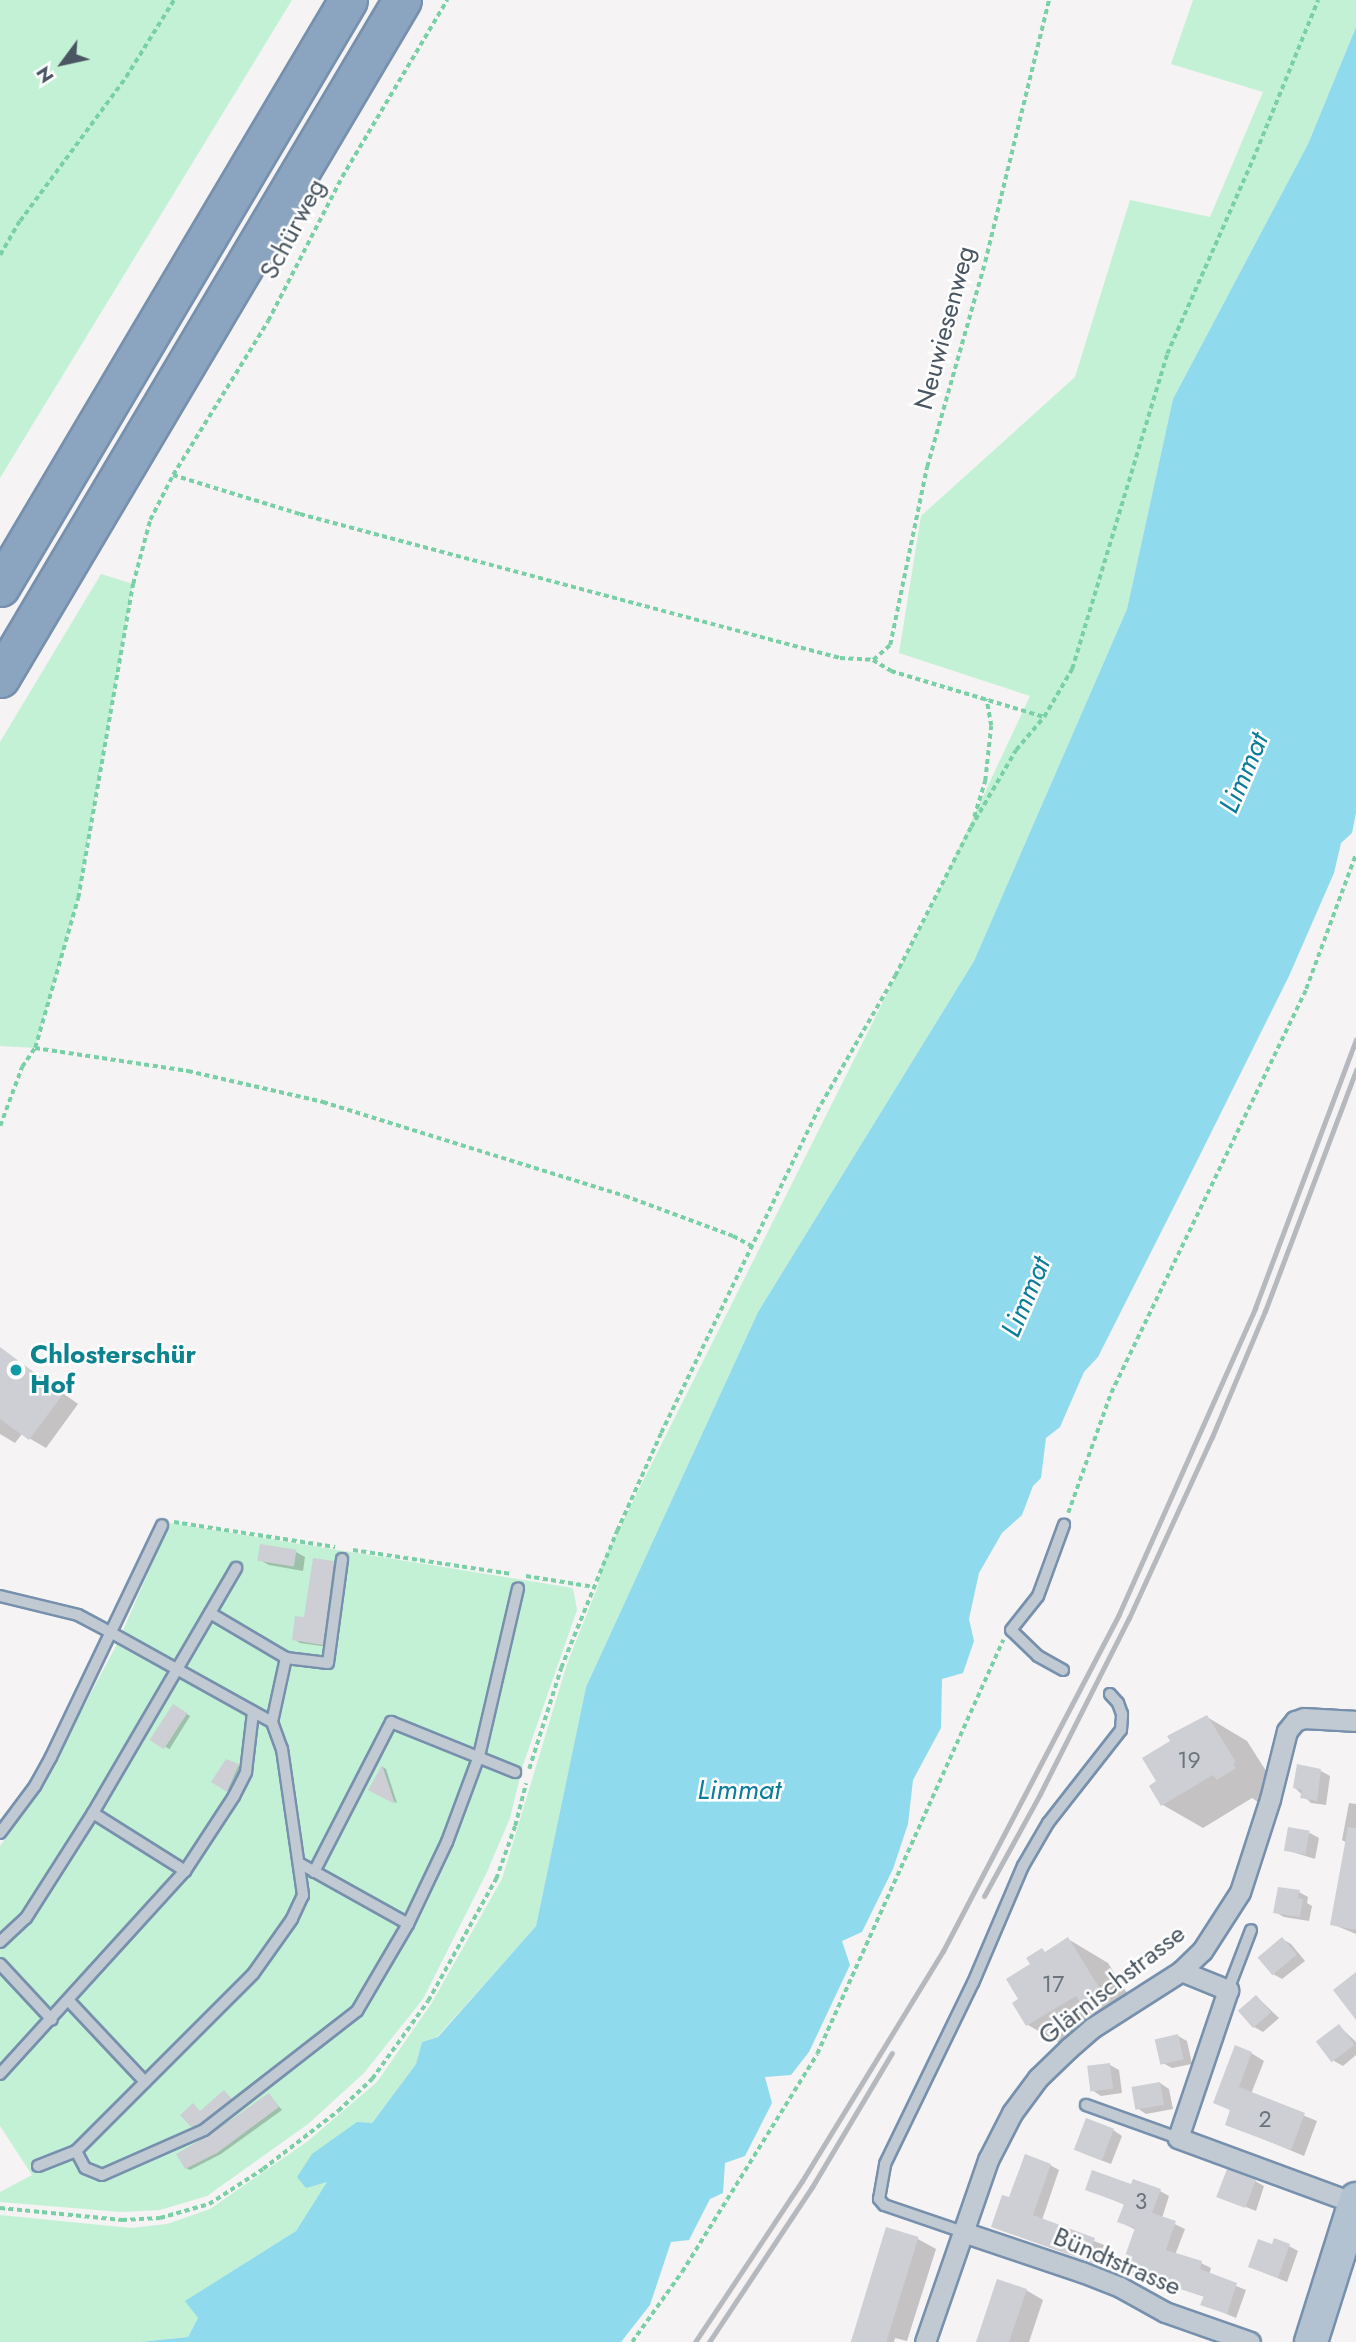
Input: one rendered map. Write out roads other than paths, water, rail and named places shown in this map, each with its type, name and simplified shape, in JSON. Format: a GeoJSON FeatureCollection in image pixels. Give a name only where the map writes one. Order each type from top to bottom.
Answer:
{"type":"FeatureCollection","features":[{"type":"Feature","properties":{"kind":"highway"},"geometry":{"type":"LineString","coordinates":[[0,587],[348,0]]}},
{"type":"Feature","properties":{"kind":"highway"},"geometry":{"type":"LineString","coordinates":[[0,678],[402,0]]}},
{"type":"Feature","properties":{"kind":"main road"},"geometry":{"type":"LineString","coordinates":[[1311,2342],[1356,2201]]}},
{"type":"Feature","properties":{"kind":"street","name":"Glärnischstrasse"},"geometry":{"type":"LineString","coordinates":[[925,2342],[988,2160],[1012,2113],[1038,2078],[1092,2028],[1181,1971],[1202,1951],[1226,1918],[1250,1865],[1287,1731],[1295,1721],[1304,1718],[1356,1721]]}},
{"type":"Feature","properties":{"kind":"street"},"geometry":{"type":"LineString","coordinates":[[1181,1971],[1228,1990],[1178,2138],[1356,2201]]}},
{"type":"Feature","properties":{"kind":"street","name":"Bündtstrasse"},"geometry":{"type":"LineString","coordinates":[[963,2232],[1082,2272],[1166,2312],[1251,2342]]}},
{"type":"Feature","properties":{"kind":"lane"},"geometry":{"type":"LineString","coordinates":[[0,1833],[41,1777],[162,1525]]}},
{"type":"Feature","properties":{"kind":"lane"},"geometry":{"type":"LineString","coordinates":[[1063,1670],[1038,1656],[1011,1630],[1038,1597],[1064,1525]]}},
{"type":"Feature","properties":{"kind":"lane"},"geometry":{"type":"LineString","coordinates":[[210,1613],[286,1658],[328,1662],[342,1559]]}},
{"type":"Feature","properties":{"kind":"lane"},"geometry":{"type":"LineString","coordinates":[[0,1942],[26,1918],[93,1813],[236,1568]]}},
{"type":"Feature","properties":{"kind":"lane"},"geometry":{"type":"LineString","coordinates":[[76,2151],[85,2168],[102,2175],[204,2130],[357,2011],[408,1924],[447,1842],[479,1756],[518,1588]]}},
{"type":"Feature","properties":{"kind":"lane"},"geometry":{"type":"LineString","coordinates":[[0,1596],[78,1615],[272,1722]]}},
{"type":"Feature","properties":{"kind":"lane"},"geometry":{"type":"LineString","coordinates":[[38,2166],[76,2151],[253,1975],[292,1919],[303,1895],[282,1749],[272,1722],[286,1658]]}},
{"type":"Feature","properties":{"kind":"lane"},"geometry":{"type":"LineString","coordinates":[[963,2232],[884,2205],[878,2199],[885,2164],[973,1983],[1023,1866],[1048,1823],[1121,1730],[1122,1714],[1118,1703],[1110,1694]]}},
{"type":"Feature","properties":{"kind":"lane"},"geometry":{"type":"LineString","coordinates":[[0,2074],[185,1871],[234,1796],[246,1772],[253,1712]]}},
{"type":"Feature","properties":{"kind":"lane"},"geometry":{"type":"LineString","coordinates":[[314,1872],[391,1722],[515,1772]]}},
{"type":"Feature","properties":{"kind":"lane"},"geometry":{"type":"LineString","coordinates":[[93,1813],[185,1871]]}},
{"type":"Feature","properties":{"kind":"lane"},"geometry":{"type":"LineString","coordinates":[[299,1863],[408,1924]]}},
{"type":"Feature","properties":{"kind":"lane"},"geometry":{"type":"LineString","coordinates":[[1228,1990],[1251,1930]]}},
{"type":"Feature","properties":{"kind":"lane"},"geometry":{"type":"LineString","coordinates":[[0,1964],[52,2020]]}},
{"type":"Feature","properties":{"kind":"lane"},"geometry":{"type":"LineString","coordinates":[[69,2001],[145,2082]]}},
{"type":"Feature","properties":{"kind":"lane"},"geometry":{"type":"LineString","coordinates":[[1086,2105],[1178,2138]]}},
{"type":"Feature","properties":{"kind":"water","name":"Limmat"},"geometry":{"type":"Polygon","coordinates":[[[1356,27],[1356,813],[1352,833],[1341,843],[1334,873],[1289,976],[1098,1357],[1084,1372],[1060,1427],[1046,1438],[1041,1478],[1033,1486],[1022,1515],[1002,1533],[979,1573],[969,1619],[974,1641],[963,1673],[942,1679],[941,1728],[913,1780],[908,1824],[893,1869],[862,1932],[842,1941],[850,1965],[809,2052],[791,2075],[765,2077],[772,2103],[745,2156],[725,2163],[723,2193],[710,2199],[689,2240],[671,2242],[650,2305],[621,2342],[140,2342],[188,2337],[198,2318],[185,2301],[296,2231],[327,2182],[306,2188],[297,2177],[312,2154],[357,2122],[372,2123],[416,2064],[422,2042],[438,2037],[536,1926],[586,1687],[758,1312],[974,961],[1127,609],[1173,399],[1308,144],[1356,27]]]}},
{"type":"Feature","properties":{"kind":"railway"},"geometry":{"type":"LineString","coordinates":[[695,2342],[802,2181],[943,1951],[1119,1614],[1255,1308],[1356,1039]]}},
{"type":"Feature","properties":{"kind":"railway"},"geometry":{"type":"LineString","coordinates":[[984,1896],[1040,1794],[1129,1618],[1212,1437],[1265,1311],[1356,1070]]}},
{"type":"Feature","properties":{"kind":"railway"},"geometry":{"type":"LineString","coordinates":[[709,2342],[812,2187],[892,2053]]}},
{"type":"Feature","properties":{"kind":"place","name":"Chlosterschür Hof"},"geometry":{"type":"Point","coordinates":[16,1370]}}]}
